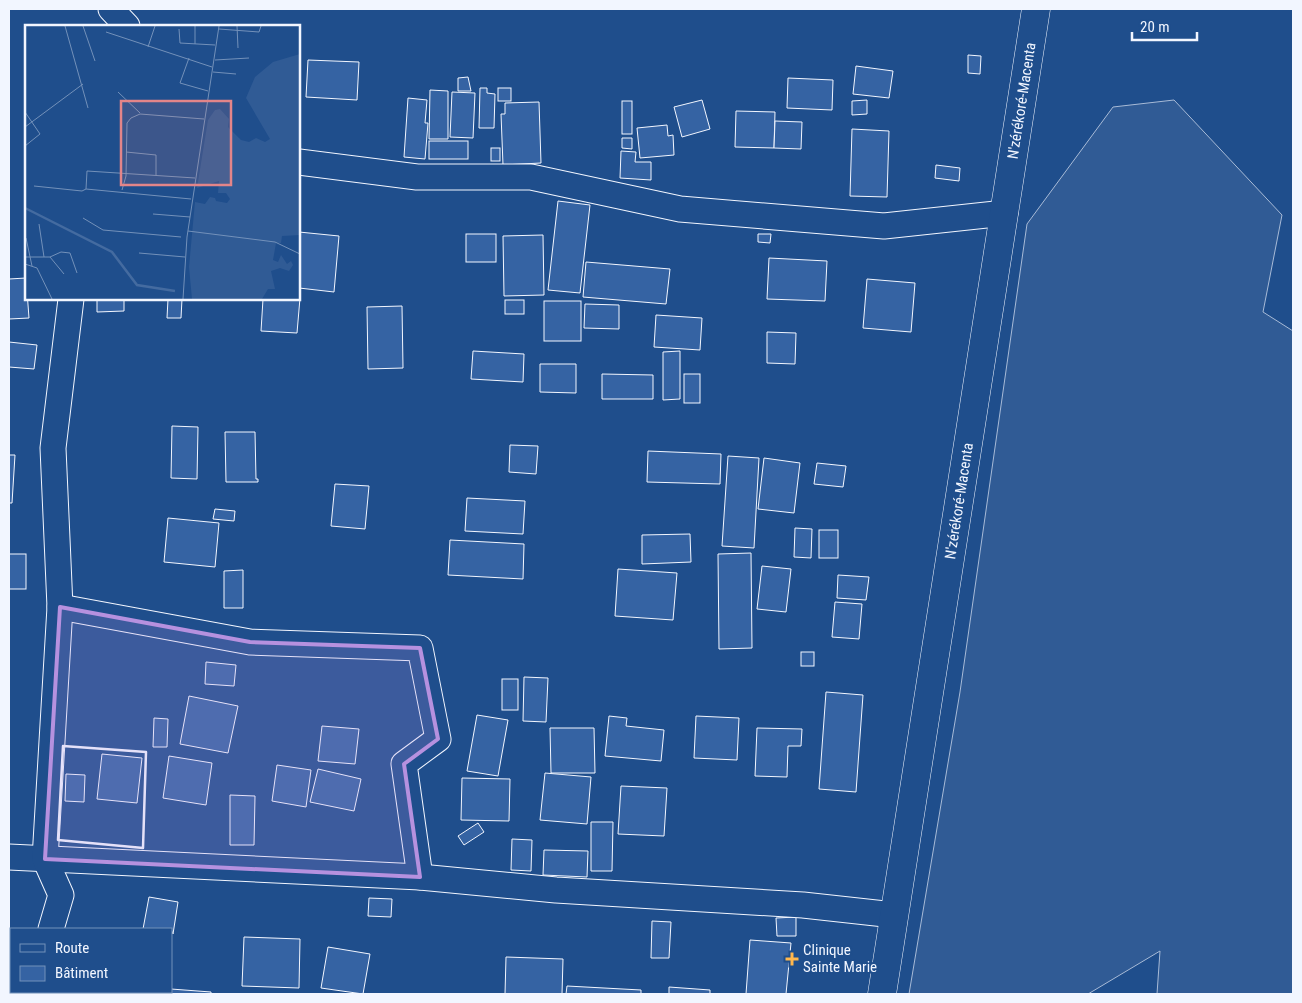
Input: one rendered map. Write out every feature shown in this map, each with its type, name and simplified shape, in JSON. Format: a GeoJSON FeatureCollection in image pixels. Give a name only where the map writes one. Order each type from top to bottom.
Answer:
{"type":"FeatureCollection","features":[{"type":"Feature","properties":{"kind":"highway","name":"N'zérékoré-Macenta"},"geometry":{"type":"LineString","coordinates":[[882,994],[1036,9]]}},
{"type":"Feature","properties":{"kind":"street"},"geometry":{"type":"LineString","coordinates":[[111,9],[126,25]]}},
{"type":"Feature","properties":{"kind":"street"},"geometry":{"type":"LineString","coordinates":[[300,162],[417,177],[531,177],[680,209],[884,226],[1005,213]]}},
{"type":"Feature","properties":{"kind":"street"},"geometry":{"type":"LineString","coordinates":[[51,928],[61,895],[45,859],[60,607],[53,448],[71,300]]}},
{"type":"Feature","properties":{"kind":"street"},"geometry":{"type":"LineString","coordinates":[[60,607],[250,642],[420,648],[438,739],[404,764],[420,876]]}},
{"type":"Feature","properties":{"kind":"street"},"geometry":{"type":"LineString","coordinates":[[9,857],[420,876],[556,890],[802,905],[894,915]]}},
{"type":"Feature","properties":{"kind":"highlighted area"},"geometry":{"type":"Polygon","coordinates":[[[60,607],[250,642],[420,648],[438,739],[404,764],[420,877],[45,859],[60,607]]]}},
{"type":"Feature","properties":{"kind":"shaded area"},"geometry":{"type":"Polygon","coordinates":[[[1174,100],[1282,215],[1263,312],[1293,331],[1293,994],[1157,994],[1160,951],[1088,994],[909,994],[960,692],[1027,224],[1113,107],[1174,100]]]}},
{"type":"Feature","properties":{"kind":"building"},"geometry":{"type":"Polygon","coordinates":[[[968,55],[981,56],[980,74],[968,73],[968,55]]]}},
{"type":"Feature","properties":{"kind":"building"},"geometry":{"type":"Polygon","coordinates":[[[308,60],[359,62],[357,100],[306,97],[308,60]]]}},
{"type":"Feature","properties":{"kind":"building"},"geometry":{"type":"Polygon","coordinates":[[[856,66],[893,71],[889,98],[853,94],[856,66]]]}},
{"type":"Feature","properties":{"kind":"building"},"geometry":{"type":"Polygon","coordinates":[[[468,77],[471,91],[458,91],[458,78],[468,77]]]}},
{"type":"Feature","properties":{"kind":"building"},"geometry":{"type":"Polygon","coordinates":[[[788,78],[833,80],[832,110],[787,108],[788,78]]]}},
{"type":"Feature","properties":{"kind":"building"},"geometry":{"type":"Polygon","coordinates":[[[480,88],[487,88],[487,93],[495,94],[494,128],[479,128],[480,88]]]}},
{"type":"Feature","properties":{"kind":"building"},"geometry":{"type":"Polygon","coordinates":[[[498,88],[511,88],[511,101],[498,101],[498,88]]]}},
{"type":"Feature","properties":{"kind":"building"},"geometry":{"type":"Polygon","coordinates":[[[430,90],[448,91],[448,139],[429,139],[430,90]]]}},
{"type":"Feature","properties":{"kind":"building"},"geometry":{"type":"Polygon","coordinates":[[[452,92],[475,93],[473,138],[450,137],[452,92]]]}},
{"type":"Feature","properties":{"kind":"building"},"geometry":{"type":"Polygon","coordinates":[[[408,98],[427,100],[425,123],[428,123],[425,159],[404,157],[408,98]]]}},
{"type":"Feature","properties":{"kind":"building"},"geometry":{"type":"Polygon","coordinates":[[[702,100],[710,129],[682,137],[674,107],[702,100]]]}},
{"type":"Feature","properties":{"kind":"building"},"geometry":{"type":"Polygon","coordinates":[[[867,100],[867,114],[852,115],[852,101],[867,100]]]}},
{"type":"Feature","properties":{"kind":"building"},"geometry":{"type":"Polygon","coordinates":[[[622,101],[632,101],[632,134],[622,134],[622,101]]]}},
{"type":"Feature","properties":{"kind":"building"},"geometry":{"type":"Polygon","coordinates":[[[539,102],[541,163],[503,165],[501,114],[505,114],[505,103],[539,102]]]}},
{"type":"Feature","properties":{"kind":"building"},"geometry":{"type":"Polygon","coordinates":[[[736,111],[775,112],[774,148],[735,147],[736,111]]]}},
{"type":"Feature","properties":{"kind":"building"},"geometry":{"type":"Polygon","coordinates":[[[775,121],[802,122],[801,149],[774,148],[775,121]]]}},
{"type":"Feature","properties":{"kind":"building"},"geometry":{"type":"Polygon","coordinates":[[[667,125],[668,136],[673,135],[674,155],[640,158],[637,128],[667,125]]]}},
{"type":"Feature","properties":{"kind":"building"},"geometry":{"type":"Polygon","coordinates":[[[852,129],[889,131],[887,197],[850,196],[852,129]]]}},
{"type":"Feature","properties":{"kind":"building"},"geometry":{"type":"Polygon","coordinates":[[[622,138],[632,138],[632,149],[622,148],[622,138]]]}},
{"type":"Feature","properties":{"kind":"building"},"geometry":{"type":"Polygon","coordinates":[[[429,141],[468,141],[468,159],[429,159],[429,141]]]}},
{"type":"Feature","properties":{"kind":"building"},"geometry":{"type":"Polygon","coordinates":[[[491,148],[500,148],[500,161],[491,161],[491,148]]]}},
{"type":"Feature","properties":{"kind":"building"},"geometry":{"type":"Polygon","coordinates":[[[621,151],[636,152],[635,162],[651,162],[651,180],[620,178],[621,151]]]}},
{"type":"Feature","properties":{"kind":"building"},"geometry":{"type":"Polygon","coordinates":[[[936,165],[960,168],[959,181],[935,178],[936,165]]]}},
{"type":"Feature","properties":{"kind":"building"},"geometry":{"type":"Polygon","coordinates":[[[558,201],[590,205],[580,293],[548,290],[558,201]]]}},
{"type":"Feature","properties":{"kind":"building"},"geometry":{"type":"Polygon","coordinates":[[[300,232],[339,236],[334,292],[300,288],[300,232]]]}},
{"type":"Feature","properties":{"kind":"building"},"geometry":{"type":"Polygon","coordinates":[[[466,234],[496,234],[496,262],[466,262],[466,234]]]}},
{"type":"Feature","properties":{"kind":"building"},"geometry":{"type":"Polygon","coordinates":[[[758,234],[771,234],[770,243],[758,242],[758,234]]]}},
{"type":"Feature","properties":{"kind":"building"},"geometry":{"type":"Polygon","coordinates":[[[543,235],[544,295],[504,296],[503,236],[543,235]]]}},
{"type":"Feature","properties":{"kind":"building"},"geometry":{"type":"Polygon","coordinates":[[[769,258],[827,261],[825,301],[767,299],[769,258]]]}},
{"type":"Feature","properties":{"kind":"building"},"geometry":{"type":"Polygon","coordinates":[[[586,262],[670,269],[666,304],[583,297],[586,262]]]}},
{"type":"Feature","properties":{"kind":"building"},"geometry":{"type":"Polygon","coordinates":[[[25,278],[25,300],[28,300],[29,318],[9,319],[9,279],[25,278]]]}},
{"type":"Feature","properties":{"kind":"building"},"geometry":{"type":"Polygon","coordinates":[[[867,279],[915,283],[911,332],[863,328],[867,279]]]}},
{"type":"Feature","properties":{"kind":"building"},"geometry":{"type":"Polygon","coordinates":[[[97,300],[124,300],[124,311],[97,312],[97,300]]]}},
{"type":"Feature","properties":{"kind":"building"},"geometry":{"type":"Polygon","coordinates":[[[168,300],[182,300],[181,318],[167,318],[168,300]]]}},
{"type":"Feature","properties":{"kind":"building"},"geometry":{"type":"Polygon","coordinates":[[[263,300],[300,300],[297,333],[261,331],[263,300]]]}},
{"type":"Feature","properties":{"kind":"building"},"geometry":{"type":"Polygon","coordinates":[[[505,300],[524,300],[524,314],[505,314],[505,300]]]}},
{"type":"Feature","properties":{"kind":"building"},"geometry":{"type":"Polygon","coordinates":[[[544,301],[581,301],[581,341],[544,341],[544,301]]]}},
{"type":"Feature","properties":{"kind":"building"},"geometry":{"type":"Polygon","coordinates":[[[585,304],[619,305],[619,329],[584,328],[585,304]]]}},
{"type":"Feature","properties":{"kind":"building"},"geometry":{"type":"Polygon","coordinates":[[[402,306],[403,368],[368,369],[367,307],[402,306]]]}},
{"type":"Feature","properties":{"kind":"building"},"geometry":{"type":"Polygon","coordinates":[[[656,315],[702,318],[700,350],[654,347],[656,315]]]}},
{"type":"Feature","properties":{"kind":"building"},"geometry":{"type":"Polygon","coordinates":[[[767,332],[796,333],[795,364],[767,363],[767,332]]]}},
{"type":"Feature","properties":{"kind":"building"},"geometry":{"type":"Polygon","coordinates":[[[9,342],[37,345],[34,369],[9,367],[9,342]]]}},
{"type":"Feature","properties":{"kind":"building"},"geometry":{"type":"Polygon","coordinates":[[[473,351],[524,354],[523,382],[471,379],[473,351]]]}},
{"type":"Feature","properties":{"kind":"building"},"geometry":{"type":"Polygon","coordinates":[[[680,351],[680,399],[663,400],[663,352],[680,351]]]}},
{"type":"Feature","properties":{"kind":"building"},"geometry":{"type":"Polygon","coordinates":[[[540,364],[576,364],[576,393],[540,392],[540,364]]]}},
{"type":"Feature","properties":{"kind":"building"},"geometry":{"type":"Polygon","coordinates":[[[602,374],[653,375],[653,399],[602,399],[602,374]]]}},
{"type":"Feature","properties":{"kind":"building"},"geometry":{"type":"Polygon","coordinates":[[[684,374],[700,374],[700,403],[684,403],[684,374]]]}},
{"type":"Feature","properties":{"kind":"building"},"geometry":{"type":"Polygon","coordinates":[[[172,426],[198,427],[197,479],[171,478],[172,426]]]}},
{"type":"Feature","properties":{"kind":"building"},"geometry":{"type":"Polygon","coordinates":[[[225,432],[255,432],[256,479],[258,479],[258,482],[226,482],[225,432]]]}},
{"type":"Feature","properties":{"kind":"building"},"geometry":{"type":"Polygon","coordinates":[[[510,445],[538,446],[536,474],[509,472],[510,445]]]}},
{"type":"Feature","properties":{"kind":"building"},"geometry":{"type":"Polygon","coordinates":[[[648,451],[721,454],[720,484],[647,482],[648,451]]]}},
{"type":"Feature","properties":{"kind":"building"},"geometry":{"type":"Polygon","coordinates":[[[9,455],[15,455],[12,503],[9,503],[9,455]]]}},
{"type":"Feature","properties":{"kind":"building"},"geometry":{"type":"Polygon","coordinates":[[[728,456],[759,458],[754,548],[722,546],[728,456]]]}},
{"type":"Feature","properties":{"kind":"building"},"geometry":{"type":"Polygon","coordinates":[[[764,458],[800,463],[794,513],[758,509],[764,458]]]}},
{"type":"Feature","properties":{"kind":"building"},"geometry":{"type":"Polygon","coordinates":[[[817,463],[846,466],[843,487],[814,484],[817,463]]]}},
{"type":"Feature","properties":{"kind":"building"},"geometry":{"type":"Polygon","coordinates":[[[335,484],[369,486],[365,529],[331,526],[335,484]]]}},
{"type":"Feature","properties":{"kind":"building"},"geometry":{"type":"Polygon","coordinates":[[[467,498],[525,501],[523,534],[465,531],[467,498]]]}},
{"type":"Feature","properties":{"kind":"building"},"geometry":{"type":"Polygon","coordinates":[[[215,509],[235,511],[234,521],[213,519],[215,509]]]}},
{"type":"Feature","properties":{"kind":"building"},"geometry":{"type":"Polygon","coordinates":[[[168,518],[219,523],[215,567],[164,562],[168,518]]]}},
{"type":"Feature","properties":{"kind":"building"},"geometry":{"type":"Polygon","coordinates":[[[795,528],[812,529],[811,558],[794,557],[795,528]]]}},
{"type":"Feature","properties":{"kind":"building"},"geometry":{"type":"Polygon","coordinates":[[[819,530],[838,530],[838,558],[819,558],[819,530]]]}},
{"type":"Feature","properties":{"kind":"building"},"geometry":{"type":"Polygon","coordinates":[[[690,534],[691,562],[642,564],[642,535],[690,534]]]}},
{"type":"Feature","properties":{"kind":"building"},"geometry":{"type":"Polygon","coordinates":[[[450,540],[524,544],[523,579],[448,575],[450,540]]]}},
{"type":"Feature","properties":{"kind":"building"},"geometry":{"type":"Polygon","coordinates":[[[751,553],[752,648],[719,649],[718,554],[751,553]]]}},
{"type":"Feature","properties":{"kind":"building"},"geometry":{"type":"Polygon","coordinates":[[[9,554],[26,554],[26,589],[9,589],[9,554]]]}},
{"type":"Feature","properties":{"kind":"building"},"geometry":{"type":"Polygon","coordinates":[[[762,566],[791,569],[786,612],[757,609],[762,566]]]}},
{"type":"Feature","properties":{"kind":"building"},"geometry":{"type":"Polygon","coordinates":[[[618,569],[677,573],[673,620],[615,616],[618,569]]]}},
{"type":"Feature","properties":{"kind":"building"},"geometry":{"type":"Polygon","coordinates":[[[243,570],[243,608],[224,608],[224,571],[243,570]]]}},
{"type":"Feature","properties":{"kind":"building"},"geometry":{"type":"Polygon","coordinates":[[[838,575],[869,577],[866,600],[837,598],[838,575]]]}},
{"type":"Feature","properties":{"kind":"building"},"geometry":{"type":"Polygon","coordinates":[[[835,602],[862,604],[859,639],[832,637],[835,602]]]}},
{"type":"Feature","properties":{"kind":"building"},"geometry":{"type":"Polygon","coordinates":[[[801,652],[814,652],[814,666],[801,666],[801,652]]]}},
{"type":"Feature","properties":{"kind":"building"},"geometry":{"type":"Polygon","coordinates":[[[206,662],[236,665],[234,686],[205,684],[206,662]]]}},
{"type":"Feature","properties":{"kind":"building"},"geometry":{"type":"Polygon","coordinates":[[[524,677],[548,678],[546,722],[523,721],[524,677]]]}},
{"type":"Feature","properties":{"kind":"building"},"geometry":{"type":"Polygon","coordinates":[[[502,679],[518,679],[518,710],[502,710],[502,679]]]}},
{"type":"Feature","properties":{"kind":"building"},"geometry":{"type":"Polygon","coordinates":[[[826,692],[863,695],[856,792],[819,789],[826,692]]]}},
{"type":"Feature","properties":{"kind":"building"},"geometry":{"type":"Polygon","coordinates":[[[189,696],[238,706],[228,753],[180,744],[189,696]]]}},
{"type":"Feature","properties":{"kind":"building"},"geometry":{"type":"Polygon","coordinates":[[[477,715],[508,720],[498,776],[467,771],[477,715]]]}},
{"type":"Feature","properties":{"kind":"building"},"geometry":{"type":"Polygon","coordinates":[[[609,716],[627,718],[626,726],[664,730],[661,761],[605,756],[609,716]]]}},
{"type":"Feature","properties":{"kind":"building"},"geometry":{"type":"Polygon","coordinates":[[[696,716],[739,718],[737,760],[694,758],[696,716]]]}},
{"type":"Feature","properties":{"kind":"building"},"geometry":{"type":"Polygon","coordinates":[[[154,718],[168,719],[167,747],[153,747],[154,718]]]}},
{"type":"Feature","properties":{"kind":"building"},"geometry":{"type":"Polygon","coordinates":[[[322,726],[359,729],[355,764],[318,761],[322,726]]]}},
{"type":"Feature","properties":{"kind":"building"},"geometry":{"type":"Polygon","coordinates":[[[550,728],[594,728],[595,773],[551,773],[550,728]]]}},
{"type":"Feature","properties":{"kind":"building"},"geometry":{"type":"Polygon","coordinates":[[[757,728],[802,729],[801,746],[788,746],[787,777],[755,776],[757,728]]]}},
{"type":"Feature","properties":{"kind":"building"},"geometry":{"type":"Polygon","coordinates":[[[102,754],[142,758],[137,803],[97,799],[102,754]]]}},
{"type":"Feature","properties":{"kind":"building"},"geometry":{"type":"Polygon","coordinates":[[[169,756],[212,763],[206,805],[163,798],[169,756]]]}},
{"type":"Feature","properties":{"kind":"building"},"geometry":{"type":"Polygon","coordinates":[[[277,765],[311,770],[306,807],[272,801],[277,765]]]}},
{"type":"Feature","properties":{"kind":"building"},"geometry":{"type":"Polygon","coordinates":[[[318,769],[361,779],[354,811],[310,802],[318,769]]]}},
{"type":"Feature","properties":{"kind":"building"},"geometry":{"type":"Polygon","coordinates":[[[545,773],[591,777],[587,824],[540,820],[545,773]]]}},
{"type":"Feature","properties":{"kind":"building"},"geometry":{"type":"Polygon","coordinates":[[[66,774],[85,775],[84,802],[65,801],[66,774]]]}},
{"type":"Feature","properties":{"kind":"building"},"geometry":{"type":"Polygon","coordinates":[[[462,778],[510,779],[509,821],[461,820],[462,778]]]}},
{"type":"Feature","properties":{"kind":"building"},"geometry":{"type":"Polygon","coordinates":[[[621,786],[667,788],[664,836],[618,834],[621,786]]]}},
{"type":"Feature","properties":{"kind":"building"},"geometry":{"type":"Polygon","coordinates":[[[230,795],[255,796],[254,845],[230,845],[230,795]]]}},
{"type":"Feature","properties":{"kind":"building"},"geometry":{"type":"Polygon","coordinates":[[[591,822],[613,822],[612,871],[591,871],[591,822]]]}},
{"type":"Feature","properties":{"kind":"building"},"geometry":{"type":"Polygon","coordinates":[[[478,823],[484,832],[464,845],[458,836],[478,823]]]}},
{"type":"Feature","properties":{"kind":"building"},"geometry":{"type":"Polygon","coordinates":[[[512,839],[532,840],[531,871],[511,870],[512,839]]]}},
{"type":"Feature","properties":{"kind":"building"},"geometry":{"type":"Polygon","coordinates":[[[544,850],[588,851],[587,877],[543,875],[544,850]]]}},
{"type":"Feature","properties":{"kind":"building"},"geometry":{"type":"Polygon","coordinates":[[[149,897],[178,902],[173,934],[172,928],[143,928],[149,897]]]}},
{"type":"Feature","properties":{"kind":"building"},"geometry":{"type":"Polygon","coordinates":[[[369,898],[392,899],[391,917],[368,916],[369,898]]]}},
{"type":"Feature","properties":{"kind":"building"},"geometry":{"type":"Polygon","coordinates":[[[796,917],[796,936],[777,936],[776,918],[796,917]]]}},
{"type":"Feature","properties":{"kind":"building"},"geometry":{"type":"Polygon","coordinates":[[[652,921],[671,922],[669,958],[651,958],[652,921]]]}},
{"type":"Feature","properties":{"kind":"building"},"geometry":{"type":"Polygon","coordinates":[[[244,937],[300,939],[299,988],[242,986],[244,937]]]}},
{"type":"Feature","properties":{"kind":"building"},"geometry":{"type":"Polygon","coordinates":[[[750,940],[791,943],[786,994],[746,994],[750,940]]]}},
{"type":"Feature","properties":{"kind":"building"},"geometry":{"type":"Polygon","coordinates":[[[328,947],[370,954],[363,994],[321,988],[328,947]]]}},
{"type":"Feature","properties":{"kind":"building"},"geometry":{"type":"Polygon","coordinates":[[[506,957],[563,959],[562,994],[505,994],[506,957]]]}},
{"type":"Feature","properties":{"kind":"building"},"geometry":{"type":"Polygon","coordinates":[[[567,986],[641,990],[641,994],[566,994],[567,986]]]}},
{"type":"Feature","properties":{"kind":"building"},"geometry":{"type":"Polygon","coordinates":[[[669,987],[710,990],[710,994],[669,994],[669,987]]]}},
{"type":"Feature","properties":{"kind":"building"},"geometry":{"type":"Polygon","coordinates":[[[172,989],[211,992],[211,994],[119,994],[172,993],[172,989]]]}},
{"type":"Feature","properties":{"kind":"wall"},"geometry":{"type":"LineString","coordinates":[[63,746],[146,752],[143,848],[58,840],[63,746]]}},
{"type":"Feature","properties":{"kind":"place","name":"Clinique Sainte Marie"},"geometry":{"type":"Point","coordinates":[792,959]}}]}
